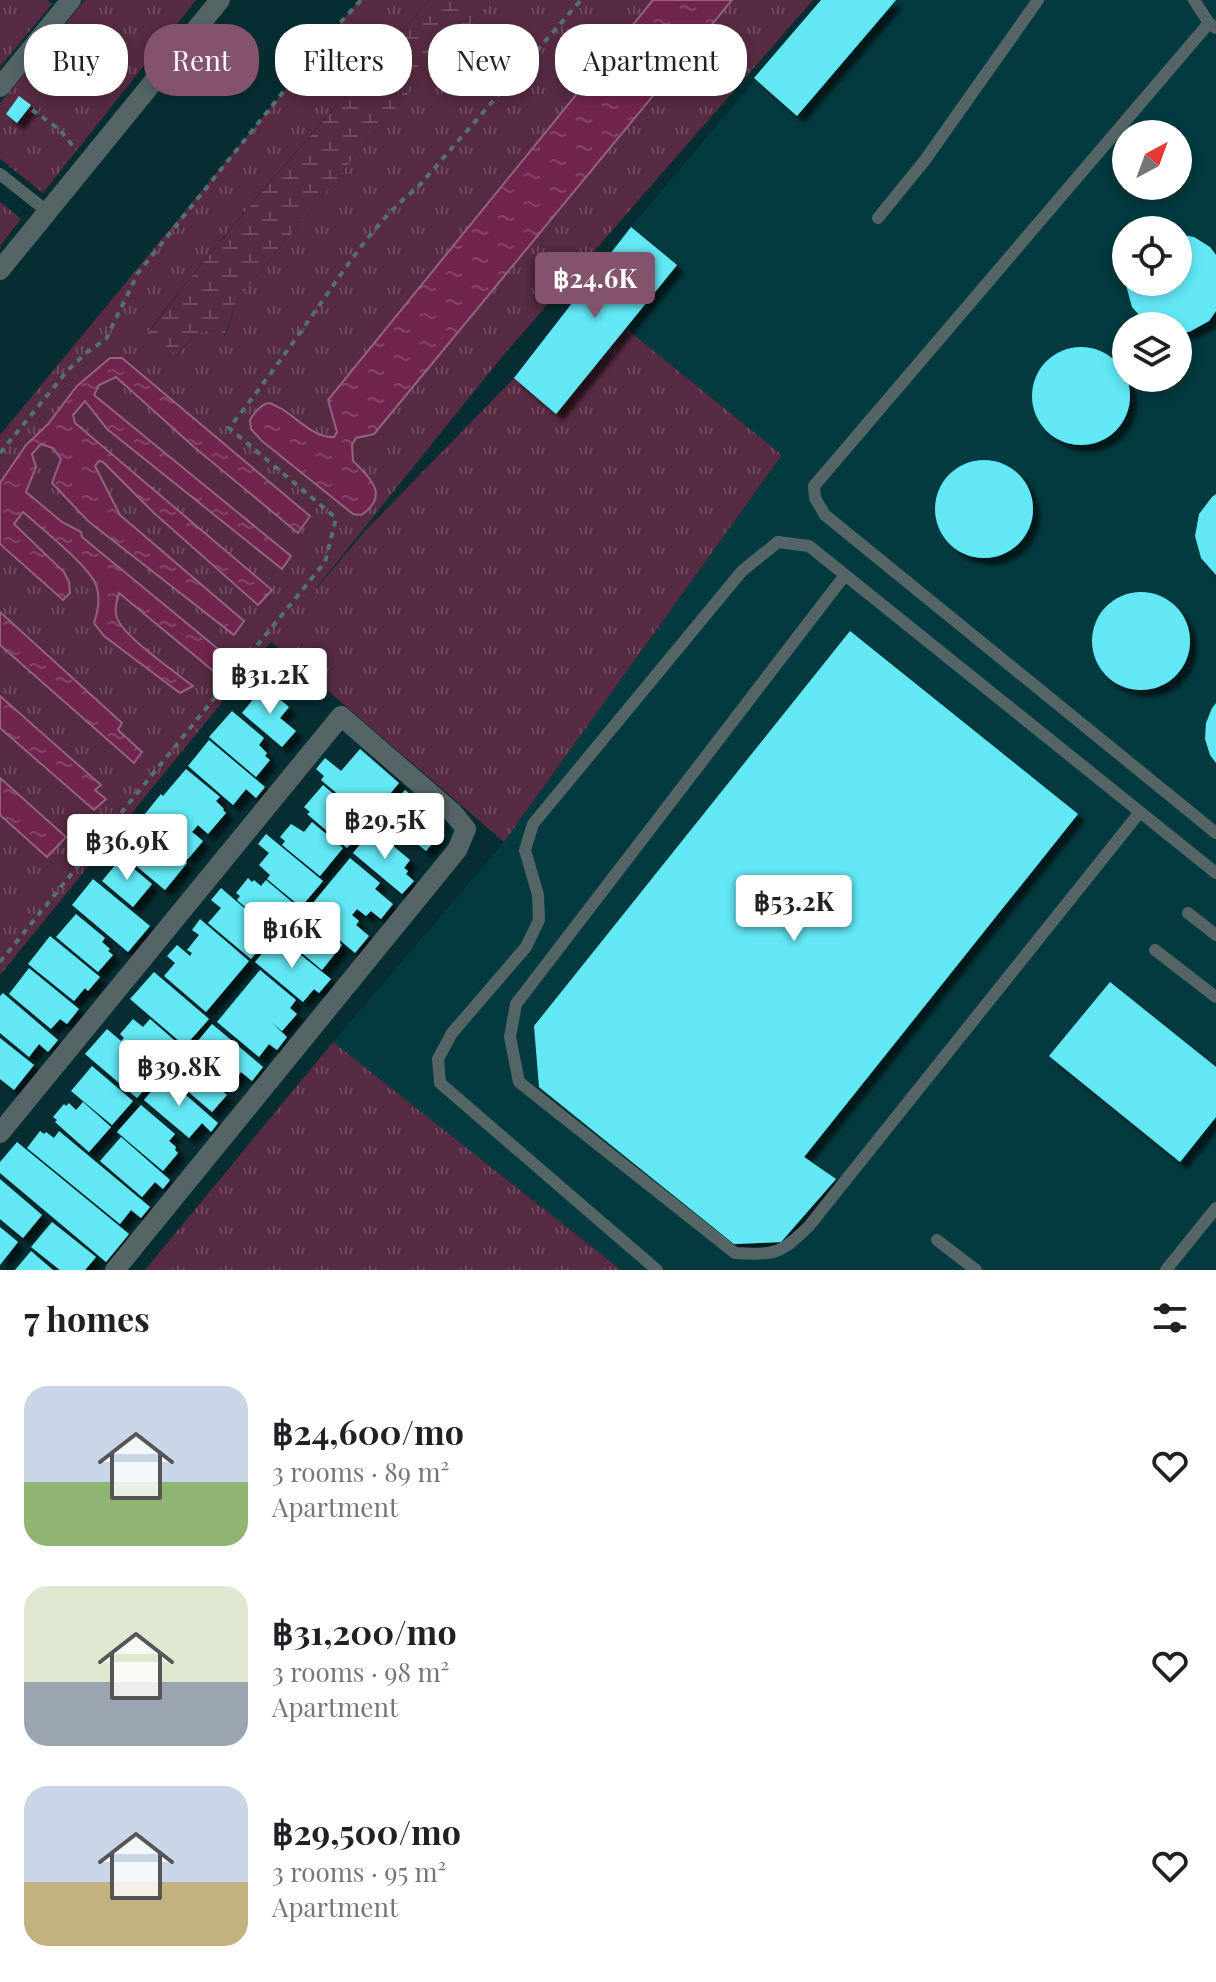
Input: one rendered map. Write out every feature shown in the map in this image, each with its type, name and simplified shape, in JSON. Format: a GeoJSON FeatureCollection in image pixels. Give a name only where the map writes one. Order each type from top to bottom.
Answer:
{"type":"FeatureCollection","features":[{"type":"Feature","properties":{"kind":"street"},"geometry":{"type":"LineString","coordinates":[[0,87],[71,0]]}},
{"type":"Feature","properties":{"kind":"street"},"geometry":{"type":"LineString","coordinates":[[0,270],[220,0]]}},
{"type":"Feature","properties":{"kind":"street"},"geometry":{"type":"LineString","coordinates":[[0,1133],[341,716],[453,813],[466,829],[457,850],[115,1270]]}},
{"type":"Feature","properties":{"kind":"lane"},"geometry":{"type":"LineString","coordinates":[[878,218],[925,160],[1038,0]]}},
{"type":"Feature","properties":{"kind":"lane"},"geometry":{"type":"LineString","coordinates":[[1194,0],[1212,26],[814,486],[815,498],[825,515],[1216,833]]}},
{"type":"Feature","properties":{"kind":"lane"},"geometry":{"type":"LineString","coordinates":[[0,174],[48,212]]}},
{"type":"Feature","properties":{"kind":"lane"},"geometry":{"type":"LineString","coordinates":[[657,1270],[440,1083],[438,1059],[452,1033],[526,947],[539,920],[538,895],[525,850],[533,824],[742,571],[778,542],[809,546],[1216,873]]}},
{"type":"Feature","properties":{"kind":"lane"},"geometry":{"type":"LineString","coordinates":[[845,575],[516,1004],[510,1037],[519,1082],[735,1253],[763,1255],[786,1248],[809,1226],[1140,812]]}},
{"type":"Feature","properties":{"kind":"lane"},"geometry":{"type":"LineString","coordinates":[[1188,913],[1216,935]]}},
{"type":"Feature","properties":{"kind":"lane"},"geometry":{"type":"LineString","coordinates":[[1155,950],[1216,997]]}},
{"type":"Feature","properties":{"kind":"lane"},"geometry":{"type":"LineString","coordinates":[[1166,1270],[1216,1208]]}},
{"type":"Feature","properties":{"kind":"lane"},"geometry":{"type":"LineString","coordinates":[[937,1240],[976,1270]]}},
{"type":"Feature","properties":{"kind":"path"},"geometry":{"type":"LineString","coordinates":[[0,453],[68,370],[106,339],[138,273],[328,36],[361,0]]}},
{"type":"Feature","properties":{"kind":"path"},"geometry":{"type":"LineString","coordinates":[[0,962],[325,562],[336,518],[229,428],[266,381],[362,244],[429,176],[581,0]]}},
{"type":"Feature","properties":{"kind":"path"},"geometry":{"type":"LineString","coordinates":[[32,110],[59,129],[88,163]]}},
{"type":"Feature","properties":{"kind":"shaded area"},"geometry":{"type":"Polygon","coordinates":[[[822,0],[1216,0],[1216,1270],[621,1270],[333,1042],[504,842],[782,455],[581,292],[631,227],[741,96],[747,96],[747,89],[822,0]]]}},
{"type":"Feature","properties":{"kind":"green space"},"geometry":{"type":"Polygon","coordinates":[[[0,0],[47,0],[52,4],[35,24],[24,24],[24,38],[0,67],[0,0]]]}},
{"type":"Feature","properties":{"kind":"green space"},"geometry":{"type":"Polygon","coordinates":[[[85,0],[196,0],[177,24],[144,24],[144,66],[128,86],[128,24],[65,24],[85,0]]]}},
{"type":"Feature","properties":{"kind":"green space"},"geometry":{"type":"Polygon","coordinates":[[[359,0],[429,0],[408,24],[339,24],[359,0]]]}},
{"type":"Feature","properties":{"kind":"green space"},"geometry":{"type":"Polygon","coordinates":[[[429,0],[492,0],[471,24],[428,24],[428,72],[412,90],[412,24],[408,24],[429,0]]]}},
{"type":"Feature","properties":{"kind":"green space"},"geometry":{"type":"Polygon","coordinates":[[[492,0],[653,0],[634,24],[555,24],[555,96],[575,96],[328,400],[337,433],[334,437],[312,431],[279,408],[254,413],[251,425],[262,441],[353,514],[352,445],[356,438],[374,434],[653,96],[729,96],[501,358],[304,603],[365,531],[514,378],[581,292],[782,455],[504,842],[271,642],[0,975],[0,815],[47,857],[66,837],[0,778],[0,728],[93,810],[95,790],[101,784],[0,696],[0,645],[133,762],[118,729],[122,722],[0,612],[0,544],[63,600],[70,593],[64,572],[14,524],[23,512],[92,577],[99,600],[94,623],[104,636],[180,693],[192,686],[121,625],[116,611],[119,592],[216,674],[132,579],[81,536],[81,532],[62,522],[25,492],[36,467],[32,454],[41,444],[53,448],[61,459],[52,483],[88,521],[233,634],[244,620],[120,515],[94,466],[99,461],[103,462],[154,513],[258,605],[272,590],[75,423],[73,415],[85,400],[107,429],[281,569],[290,557],[94,395],[99,385],[116,377],[194,447],[297,532],[310,516],[109,358],[77,386],[48,424],[26,445],[0,483],[0,435],[280,96],[345,96],[251,204],[149,331],[178,356],[197,334],[209,331],[225,336],[238,299],[378,128],[406,96],[412,96],[412,90],[428,72],[428,96],[539,96],[539,24],[471,24],[492,0]]]}},
{"type":"Feature","properties":{"kind":"green space"},"geometry":{"type":"Polygon","coordinates":[[[732,0],[813,0],[747,76],[747,24],[712,24],[732,0]]]}},
{"type":"Feature","properties":{"kind":"green space"},"geometry":{"type":"Polygon","coordinates":[[[24,74],[24,96],[120,96],[43,193],[0,159],[0,103],[24,74]]]}},
{"type":"Feature","properties":{"kind":"green space"},"geometry":{"type":"Polygon","coordinates":[[[346,96],[406,96],[238,299],[224,336],[203,331],[187,343],[178,356],[149,332],[251,205],[346,96]]]}},
{"type":"Feature","properties":{"kind":"green space"},"geometry":{"type":"Polygon","coordinates":[[[0,202],[21,219],[0,246],[0,202]]]}},
{"type":"Feature","properties":{"kind":"green space"},"geometry":{"type":"Polygon","coordinates":[[[333,1042],[621,1270],[145,1270],[333,1042]]]}},
{"type":"Feature","properties":{"kind":"water"},"geometry":{"type":"Polygon","coordinates":[[[653,0],[732,0],[712,24],[634,24],[653,0]]]}},
{"type":"Feature","properties":{"kind":"water"},"geometry":{"type":"Polygon","coordinates":[[[575,96],[653,96],[374,434],[356,438],[352,445],[353,461],[371,481],[376,494],[370,508],[361,515],[353,514],[251,429],[250,420],[261,407],[270,403],[313,431],[334,437],[337,432],[328,400],[575,96]]]}},
{"type":"Feature","properties":{"kind":"water"},"geometry":{"type":"Polygon","coordinates":[[[110,358],[122,358],[310,516],[298,533],[116,377],[99,385],[94,395],[291,556],[282,569],[107,429],[85,401],[73,415],[75,423],[272,590],[258,605],[99,461],[95,466],[120,515],[244,621],[234,635],[88,521],[52,483],[61,459],[53,448],[41,444],[32,454],[36,467],[26,492],[62,522],[81,532],[82,537],[229,658],[217,674],[119,593],[117,618],[129,635],[193,686],[180,693],[104,636],[94,623],[99,600],[92,577],[64,547],[23,512],[14,524],[64,572],[70,593],[63,600],[0,544],[0,483],[26,445],[48,424],[77,386],[110,358]]]}},
{"type":"Feature","properties":{"kind":"water"},"geometry":{"type":"Polygon","coordinates":[[[0,612],[122,723],[118,730],[142,752],[134,763],[0,645],[0,612]]]}},
{"type":"Feature","properties":{"kind":"water"},"geometry":{"type":"Polygon","coordinates":[[[0,696],[101,785],[95,790],[106,799],[94,810],[0,728],[0,696]]]}},
{"type":"Feature","properties":{"kind":"water"},"geometry":{"type":"Polygon","coordinates":[[[0,778],[66,837],[47,857],[0,815],[0,778]]]}},
{"type":"Feature","properties":{"kind":"building"},"geometry":{"type":"Polygon","coordinates":[[[821,0],[896,0],[797,116],[754,78],[821,0]]]}},
{"type":"Feature","properties":{"kind":"building"},"geometry":{"type":"Polygon","coordinates":[[[19,96],[31,105],[17,123],[6,114],[19,96]]]}},
{"type":"Feature","properties":{"kind":"building"},"geometry":{"type":"Polygon","coordinates":[[[631,227],[677,265],[556,414],[514,378],[631,227]]]}},
{"type":"Feature","properties":{"kind":"building"},"geometry":{"type":"Polygon","coordinates":[[[1192,237],[1210,247],[1216,255],[1216,311],[1209,321],[1192,330],[1192,312],[1136,312],[1129,296],[1192,296],[1192,237]]]}},
{"type":"Feature","properties":{"kind":"building"},"geometry":{"type":"Polygon","coordinates":[[[1081,347],[1100,351],[1112,358],[1112,392],[1130,392],[1126,415],[1116,431],[1100,441],[1081,445],[1062,441],[1046,431],[1036,415],[1032,396],[1036,377],[1046,361],[1062,351],[1081,347]]]}},
{"type":"Feature","properties":{"kind":"building"},"geometry":{"type":"Polygon","coordinates":[[[984,460],[1003,463],[1019,474],[1030,490],[1033,509],[1030,528],[1019,544],[1003,555],[984,558],[965,555],[949,544],[938,528],[935,509],[938,490],[949,474],[965,463],[984,460]]]}},
{"type":"Feature","properties":{"kind":"building"},"geometry":{"type":"Polygon","coordinates":[[[1216,494],[1216,575],[1201,558],[1195,536],[1199,514],[1216,494]]]}},
{"type":"Feature","properties":{"kind":"building"},"geometry":{"type":"Polygon","coordinates":[[[1141,592],[1160,595],[1176,606],[1187,622],[1190,641],[1187,660],[1176,676],[1160,687],[1141,690],[1122,687],[1106,676],[1095,660],[1092,641],[1095,622],[1106,606],[1122,595],[1141,592]]]}},
{"type":"Feature","properties":{"kind":"building"},"geometry":{"type":"Polygon","coordinates":[[[850,631],[1078,814],[804,1157],[836,1179],[781,1242],[734,1244],[539,1087],[534,1026],[850,631]]]}},
{"type":"Feature","properties":{"kind":"building"},"geometry":{"type":"Polygon","coordinates":[[[264,686],[289,707],[280,718],[296,731],[282,747],[242,713],[264,686]]]}},
{"type":"Feature","properties":{"kind":"building"},"geometry":{"type":"Polygon","coordinates":[[[1216,703],[1216,763],[1205,739],[1206,723],[1216,703]]]}},
{"type":"Feature","properties":{"kind":"building"},"geometry":{"type":"Polygon","coordinates":[[[232,711],[264,738],[259,745],[270,760],[256,777],[209,737],[232,711]]]}},
{"type":"Feature","properties":{"kind":"building"},"geometry":{"type":"Polygon","coordinates":[[[209,740],[265,787],[256,798],[246,789],[233,805],[188,766],[209,740]]]}},
{"type":"Feature","properties":{"kind":"building"},"geometry":{"type":"Polygon","coordinates":[[[360,749],[399,783],[375,812],[359,798],[352,806],[321,780],[324,776],[316,769],[325,758],[341,771],[360,749]]]}},
{"type":"Feature","properties":{"kind":"building"},"geometry":{"type":"Polygon","coordinates":[[[186,769],[220,797],[216,801],[226,813],[208,834],[198,825],[192,832],[203,841],[188,859],[140,820],[186,769]]]}},
{"type":"Feature","properties":{"kind":"building"},"geometry":{"type":"Polygon","coordinates":[[[323,785],[364,820],[356,829],[360,833],[347,848],[307,814],[310,812],[304,807],[323,785]]]}},
{"type":"Feature","properties":{"kind":"building"},"geometry":{"type":"Polygon","coordinates":[[[405,790],[442,822],[436,829],[441,833],[426,851],[384,816],[405,790]]]}},
{"type":"Feature","properties":{"kind":"building"},"geometry":{"type":"Polygon","coordinates":[[[312,822],[343,848],[320,876],[282,845],[285,841],[280,837],[291,824],[304,832],[312,822]]]}},
{"type":"Feature","properties":{"kind":"building"},"geometry":{"type":"Polygon","coordinates":[[[144,828],[187,863],[165,890],[122,854],[144,828]]]}},
{"type":"Feature","properties":{"kind":"building"},"geometry":{"type":"Polygon","coordinates":[[[373,829],[410,860],[404,868],[414,881],[402,894],[353,853],[373,829]]]}},
{"type":"Feature","properties":{"kind":"building"},"geometry":{"type":"Polygon","coordinates":[[[266,834],[323,881],[301,907],[267,879],[270,875],[259,865],[269,853],[258,844],[266,834]]]}},
{"type":"Feature","properties":{"kind":"building"},"geometry":{"type":"Polygon","coordinates":[[[121,858],[152,884],[133,907],[102,881],[121,858]]]}},
{"type":"Feature","properties":{"kind":"building"},"geometry":{"type":"Polygon","coordinates":[[[350,858],[380,883],[375,889],[393,904],[381,919],[371,911],[366,916],[357,909],[352,915],[359,921],[356,925],[369,936],[355,953],[309,914],[308,909],[350,858]]]}},
{"type":"Feature","properties":{"kind":"building"},"geometry":{"type":"Polygon","coordinates":[[[248,878],[261,886],[266,880],[299,908],[283,927],[280,924],[274,931],[237,900],[240,896],[236,893],[248,878]]]}},
{"type":"Feature","properties":{"kind":"building"},"geometry":{"type":"Polygon","coordinates":[[[93,879],[150,926],[128,952],[72,905],[93,879]]]}},
{"type":"Feature","properties":{"kind":"building"},"geometry":{"type":"Polygon","coordinates":[[[221,888],[273,933],[251,959],[208,923],[221,908],[211,900],[221,888]]]}},
{"type":"Feature","properties":{"kind":"building"},"geometry":{"type":"Polygon","coordinates":[[[304,913],[342,945],[322,970],[283,937],[304,913]]]}},
{"type":"Feature","properties":{"kind":"building"},"geometry":{"type":"Polygon","coordinates":[[[76,914],[105,938],[102,942],[113,955],[98,972],[56,937],[76,914]]]}},
{"type":"Feature","properties":{"kind":"building"},"geometry":{"type":"Polygon","coordinates":[[[200,919],[249,961],[206,1012],[164,976],[175,963],[167,956],[177,945],[190,956],[192,953],[187,950],[199,935],[192,930],[200,919]]]}},
{"type":"Feature","properties":{"kind":"building"},"geometry":{"type":"Polygon","coordinates":[[[50,936],[100,977],[74,1001],[28,964],[50,936]]]}},
{"type":"Feature","properties":{"kind":"building"},"geometry":{"type":"Polygon","coordinates":[[[277,936],[331,979],[319,993],[314,989],[303,1002],[255,962],[277,936]]]}},
{"type":"Feature","properties":{"kind":"building"},"geometry":{"type":"Polygon","coordinates":[[[29,968],[79,1009],[67,1024],[60,1019],[51,1029],[9,994],[29,968]]]}},
{"type":"Feature","properties":{"kind":"building"},"geometry":{"type":"Polygon","coordinates":[[[260,970],[296,1000],[290,1008],[297,1014],[282,1031],[271,1022],[287,1037],[277,1050],[269,1044],[259,1057],[217,1022],[260,970]]]}},
{"type":"Feature","properties":{"kind":"building"},"geometry":{"type":"Polygon","coordinates":[[[154,972],[209,1019],[185,1046],[130,999],[154,972]]]}},
{"type":"Feature","properties":{"kind":"building"},"geometry":{"type":"Polygon","coordinates":[[[1110,982],[1216,1067],[1216,1117],[1180,1162],[1049,1056],[1110,982]]]}},
{"type":"Feature","properties":{"kind":"building"},"geometry":{"type":"Polygon","coordinates":[[[3,993],[58,1040],[48,1052],[39,1044],[29,1057],[0,1033],[0,996],[3,993]]]}},
{"type":"Feature","properties":{"kind":"building"},"geometry":{"type":"Polygon","coordinates":[[[133,1019],[143,1027],[150,1019],[181,1046],[137,1098],[85,1054],[107,1029],[121,1041],[124,1038],[120,1034],[133,1019]]]}},
{"type":"Feature","properties":{"kind":"building"},"geometry":{"type":"Polygon","coordinates":[[[212,1024],[263,1067],[252,1081],[241,1072],[232,1083],[192,1048],[212,1024]]]}},
{"type":"Feature","properties":{"kind":"building"},"geometry":{"type":"Polygon","coordinates":[[[0,1038],[34,1065],[14,1090],[0,1079],[0,1038]]]}},
{"type":"Feature","properties":{"kind":"building"},"geometry":{"type":"Polygon","coordinates":[[[190,1054],[221,1080],[216,1086],[227,1095],[212,1112],[171,1077],[190,1054]]]}},
{"type":"Feature","properties":{"kind":"building"},"geometry":{"type":"Polygon","coordinates":[[[92,1066],[133,1101],[112,1125],[71,1091],[92,1066]]]}},
{"type":"Feature","properties":{"kind":"building"},"geometry":{"type":"Polygon","coordinates":[[[164,1076],[218,1123],[211,1132],[202,1123],[189,1138],[144,1100],[164,1076]]]}},
{"type":"Feature","properties":{"kind":"building"},"geometry":{"type":"Polygon","coordinates":[[[83,1102],[111,1127],[89,1152],[53,1117],[64,1104],[69,1103],[76,1110],[83,1102]]]}},
{"type":"Feature","properties":{"kind":"building"},"geometry":{"type":"Polygon","coordinates":[[[141,1105],[175,1134],[169,1141],[178,1153],[163,1171],[117,1132],[141,1105]]]}},
{"type":"Feature","properties":{"kind":"building"},"geometry":{"type":"Polygon","coordinates":[[[40,1131],[54,1138],[59,1131],[150,1207],[141,1218],[131,1210],[120,1224],[27,1148],[40,1131]]]}},
{"type":"Feature","properties":{"kind":"building"},"geometry":{"type":"Polygon","coordinates":[[[121,1137],[170,1180],[163,1189],[155,1182],[142,1197],[100,1161],[121,1137]]]}},
{"type":"Feature","properties":{"kind":"building"},"geometry":{"type":"Polygon","coordinates":[[[17,1142],[129,1234],[106,1262],[0,1173],[0,1162],[17,1142]]]}},
{"type":"Feature","properties":{"kind":"building"},"geometry":{"type":"Polygon","coordinates":[[[0,1179],[42,1215],[23,1238],[0,1219],[0,1179]]]}},
{"type":"Feature","properties":{"kind":"building"},"geometry":{"type":"Polygon","coordinates":[[[52,1222],[96,1257],[85,1270],[60,1270],[31,1247],[52,1222]]]}},
{"type":"Feature","properties":{"kind":"building"},"geometry":{"type":"Polygon","coordinates":[[[0,1227],[18,1242],[0,1265],[0,1227]]]}},
{"type":"Feature","properties":{"kind":"building"},"geometry":{"type":"Polygon","coordinates":[[[31,1251],[53,1270],[15,1270],[31,1251]]]}}]}
